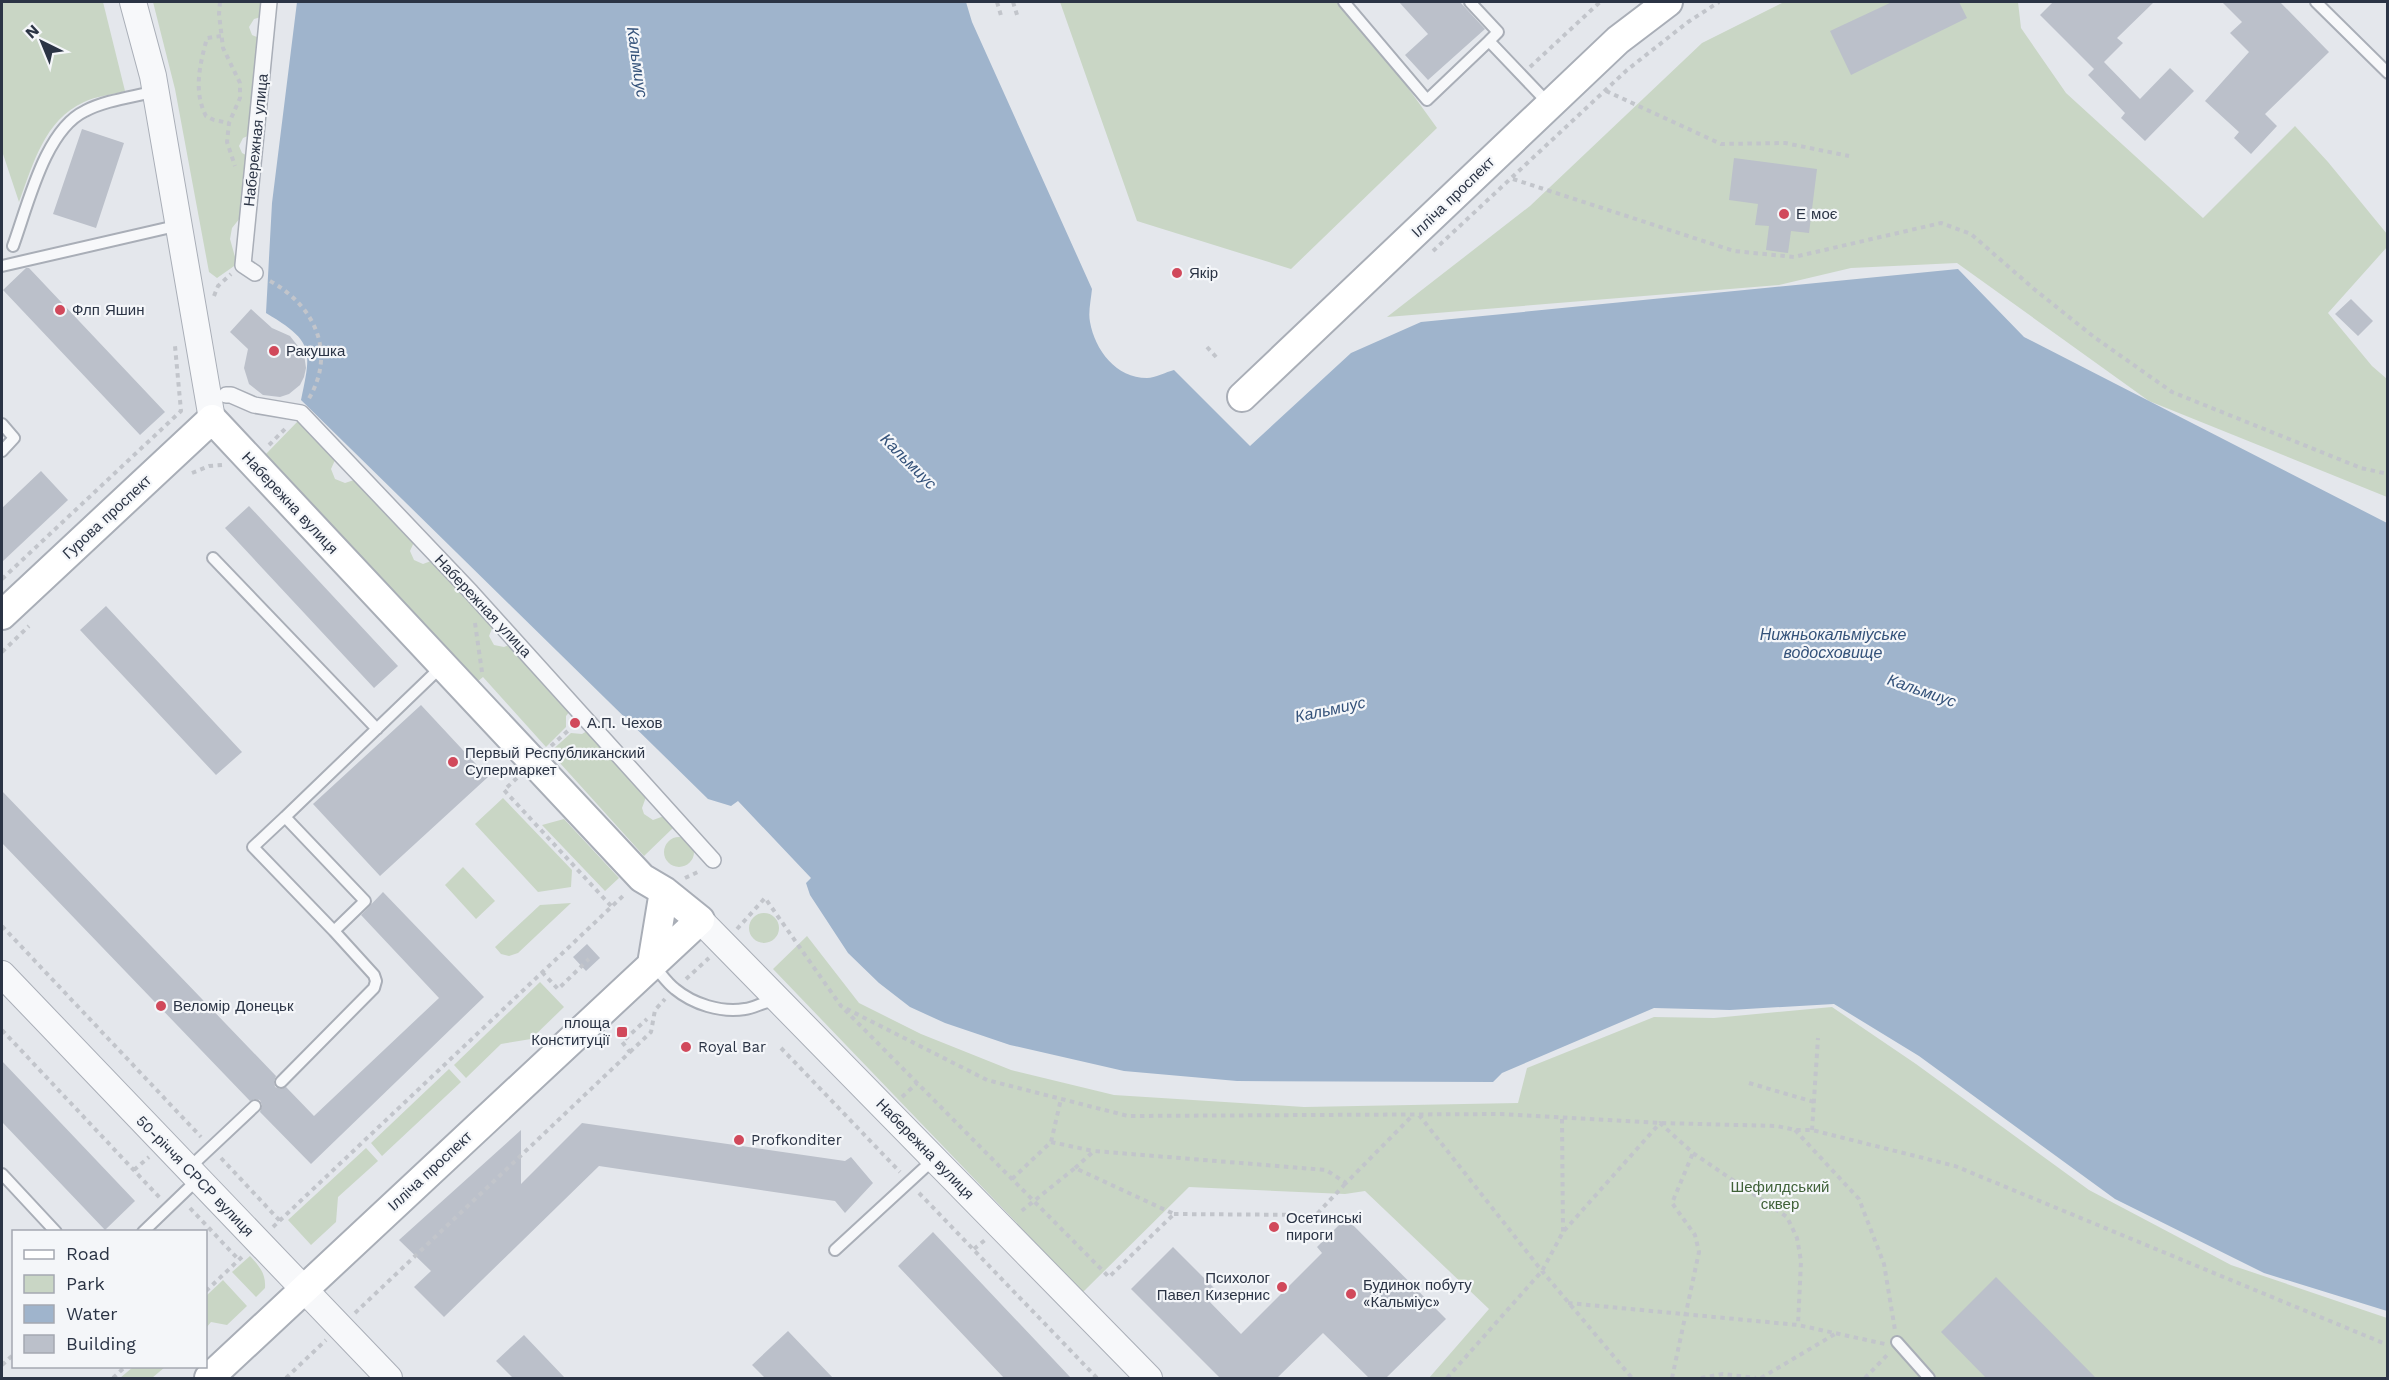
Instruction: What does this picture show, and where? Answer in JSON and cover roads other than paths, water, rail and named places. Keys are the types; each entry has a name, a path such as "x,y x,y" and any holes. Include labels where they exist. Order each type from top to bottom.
{"main road":[{"name":"Ілліча проспект","path":"1242,397 1618,40 1668,2"},
{"name":"Набережна вулиця","path":"212,419 653,884"},
{"name":"Гурова проспект","path":"2,615 212,419"},
{"path":"653,884 700,920"},
{"path":"652,964 653,884"},
{"name":"Ілліча проспект","path":"209,1378 700,920"}],"street":[{"path":"133,2 156,91 212,419"},
{"name":"Набережная улица","path":"249,269 251,188 269,2"},
{"name":"Набережная улица","path":"226,395 254,405 302,410 471,592 713,860"},
{"name":"Набережна вулиця","path":"700,920 1149,1378"},
{"name":"50-річчя СРСР вулиця","path":"2,974 389,1378"}],"lane":[{"path":"1344,2 1427,100 1498,32 1470,2"},
{"path":"2316,2 2388,74"},
{"path":"1489,41 1550,105"},
{"path":"13,246 50,145 62,127 86,110 156,91"},
{"path":"2,266 180,225"},
{"path":"2,424 14,438 2,450"},
{"path":"213,558 377,729"},
{"path":"281,1082 374,988 376,981 374,975 334,931 254,847 443,665"},
{"path":"285,817 365,901 334,931"},
{"path":"652,964 675,989 717,1009 740,1010 755,1008 771,1001 781,1002"},
{"path":"145,1230 179,1197 211,1147 255,1106"},
{"path":"835,1250 934,1159"},
{"path":"2,1173 54,1230"},
{"path":"1897,1342 1929,1378"}],"water":[{"name":"Нижньокальміуське водосховище","path":"297,2 966,2 972,22 1092,289 1090,322 1102,352 1117,368 1136,377 1150,378 1174,370 1250,446 1351,353 1421,322 1958,269 2024,337 2387,523 2387,1311 2264,1273 2115,1199 1919,1056 1834,1004 1730,1010 1654,1008 1502,1073 1493,1082 1237,1081 1124,1071 1010,1045 945,1023 910,1007 879,983 848,953 810,895 806,883 811,878 738,801 731,806 708,799 301,400 307,369 305,348 301,339 293,331 266,313 272,203"}],"place":[{"name":"Е моє","path":"1784,214"},
{"name":"Якір","path":"1177,273"},
{"name":"Флп Яшин","path":"60,310"},
{"name":"Ракушка","path":"274,351"},
{"name":"А.П. Чехов","path":"575,723"},
{"name":"Первый Республиканский Супермаркет","path":"453,762"},
{"name":"Веломір Донецьк","path":"161,1006"},
{"name":"площа Конституції","path":"622,1032"},
{"name":"Royal Bar","path":"686,1047"},
{"name":"Profkonditer","path":"739,1140"},
{"name":"Осетинські пироги","path":"1274,1227"},
{"name":"Психолог Павел Кизернис","path":"1282,1287"},
{"name":"Будинок побуту «Кальміус»","path":"1351,1294"}],"water label":[{"name":"Кальмиус","path":"638,62"},
{"name":"Кальмиус","path":"909,461"},
{"name":"Кальмиус","path":"1922,690"},
{"name":"Кальмиус","path":"1330,709"}],"park label":[{"name":"Шефилдський сквер","path":"1780,1196"}]}
